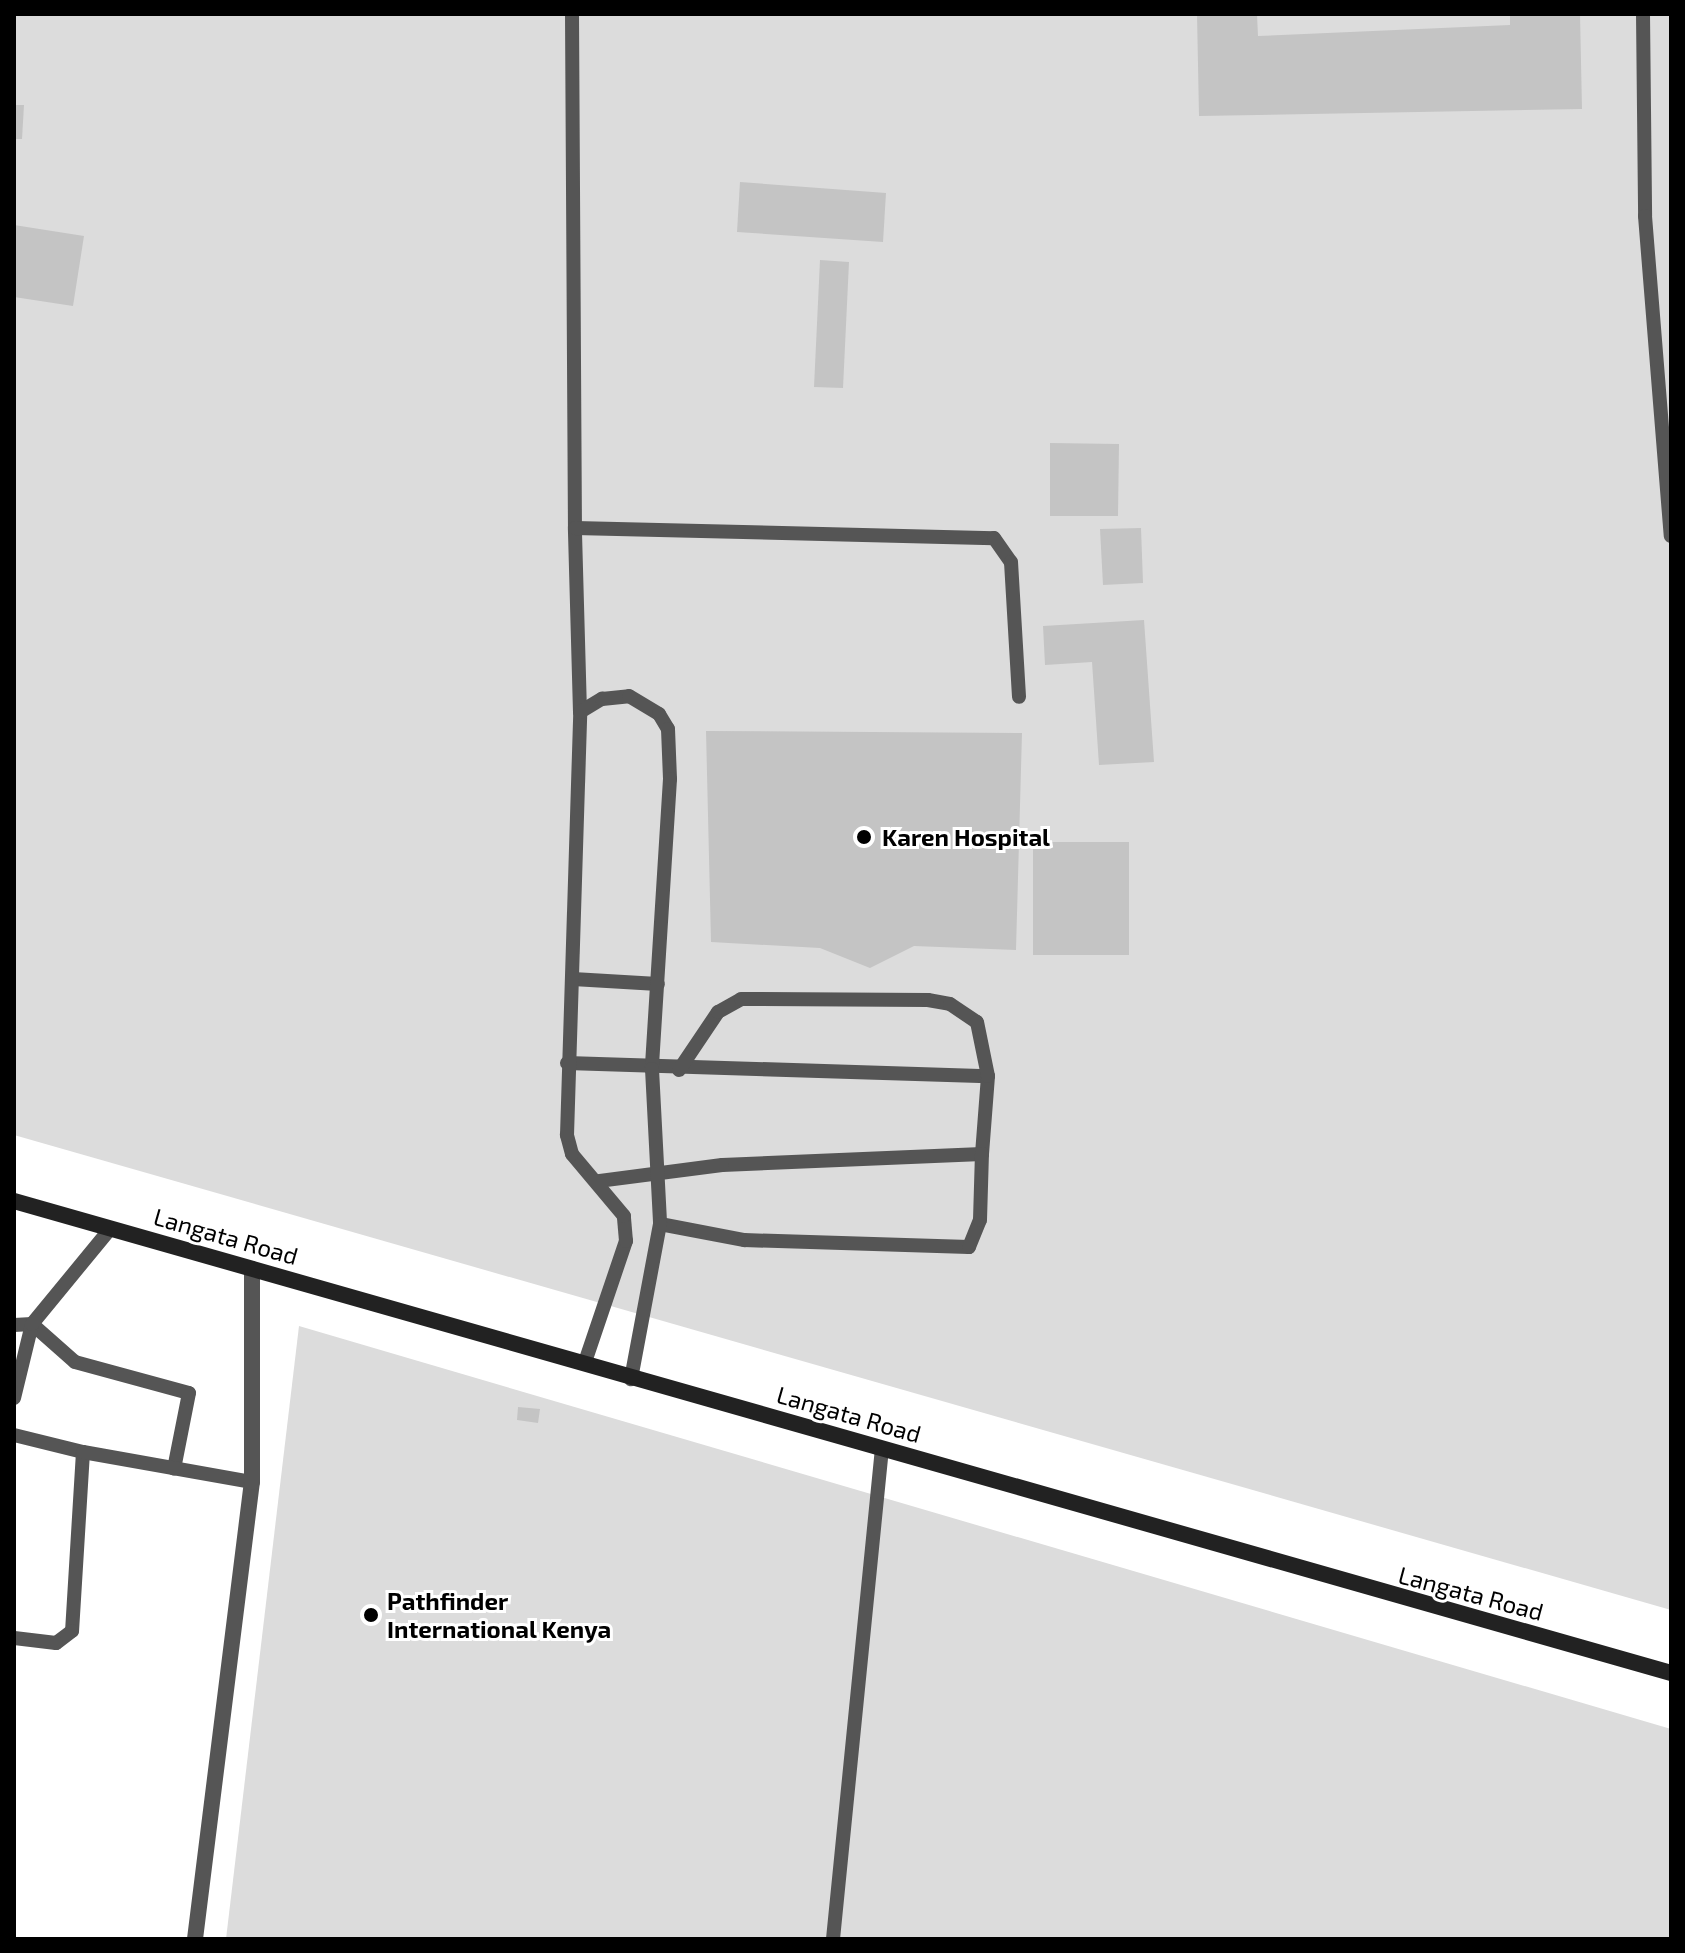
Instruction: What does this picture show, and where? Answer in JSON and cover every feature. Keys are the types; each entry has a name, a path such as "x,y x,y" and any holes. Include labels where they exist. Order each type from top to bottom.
{"main road":[{"name":"Langata Road","path":"14,1201 1671,1673"}],"street":[{"path":"195,1939 252,1482 252,1269"}],"lane":[{"path":"572,14 575,528 580,712 573,979 567,1063 572,1154 598,1181 624,1216 626,1241 585,1362"},
{"path":"1643,14 1645,216 1664,409 1671,536"},
{"path":"575,528 994,538 1011,562 1019,697"},
{"path":"580,712 602,699 629,696 659,714 668,729 652,1069 660,1175 660,1224 631,1379"},
{"path":"573,979 658,984"},
{"path":"660,1224 744,1240 969,1247 980,1220 988,1076 977,1022 950,1004 928,1000 741,999 718,1012 679,1070"},
{"path":"567,1063 679,1070 988,1076"},
{"path":"598,1181 722,1165 982,1154"},
{"path":"14,1398 32,1324 110,1229"},
{"path":"14,1325 32,1324 75,1362 189,1393 174,1469"},
{"path":"14,1435 83,1452 252,1482"},
{"path":"833,1939 882,1448"},
{"path":"14,1638 56,1643 72,1631 83,1452"}],"shaded area":[{"path":"14,14 1671,14 1671,1610 14,1135"},
{"path":"299,1326 1671,1729 1671,1939 226,1939"}],"building":[{"path":"1197,14 1257,14 1258,36 1510,25 1510,14 1580,14 1582,109 1199,116"},
{"path":"14,105 24,105 22,139 14,139"},
{"path":"740,182 886,193 883,242 737,232"},
{"path":"14,225 84,236 73,306 14,297"},
{"path":"820,260 849,262 843,388 814,387"},
{"path":"1050,443 1119,444 1118,516 1050,516"},
{"path":"1141,528 1143,583 1103,585 1100,529"},
{"path":"1144,620 1154,762 1099,765 1092,662 1045,665 1043,626"},
{"name":"Karen Hospital","path":"706,731 1022,733 1016,950 914,946 870,968 820,948 711,942"},
{"path":"1033,842 1129,842 1129,955 1033,955"},
{"path":"518,1407 540,1409 538,1423 517,1420"}],"place":[{"name":"Karen Hospital","path":"864,837"},
{"name":"Pathfinder International Kenya","path":"371,1615"}]}
